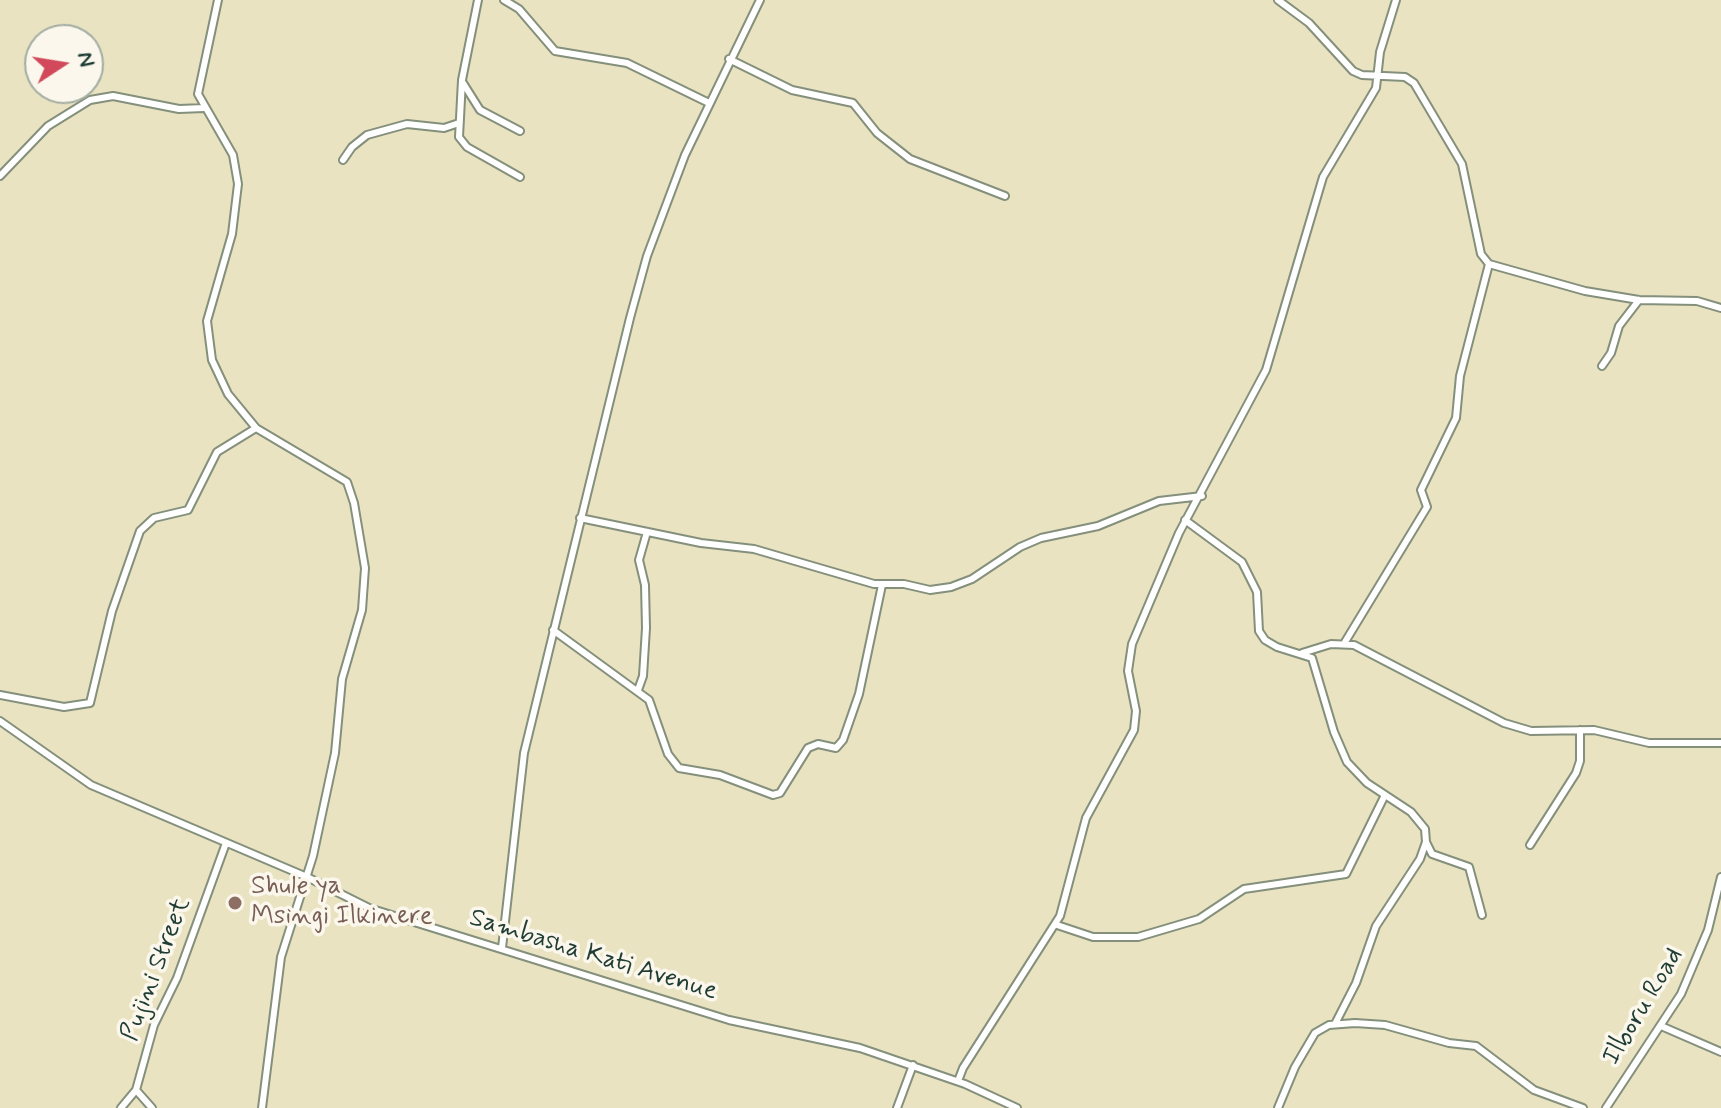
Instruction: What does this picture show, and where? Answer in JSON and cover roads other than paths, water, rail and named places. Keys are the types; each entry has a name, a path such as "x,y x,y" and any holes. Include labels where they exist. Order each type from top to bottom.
{"street":[{"path":"218,0 198,84 204,108 233,155 238,184 229,246 209,309 210,346 221,382 256,428 347,482 354,503 365,568 362,610 342,679 335,753 307,877 281,957 262,1108"},
{"path":"478,0 462,80 459,137 467,147 520,177"},
{"path":"504,0 519,9 555,51 627,63 709,103"},
{"path":"502,948 524,753 647,256 709,103 760,0"},
{"path":"1278,0 1309,23 1353,71 1405,77 1414,83 1452,142 1467,179 1481,254 1489,264 1574,288 1639,300 1697,301 1721,308"},
{"path":"958,1081 963,1068 1057,925 1086,818 1134,730 1136,711 1128,671 1130,652 1185,520 1202,496 1266,370 1323,177 1372,99 1380,76 1380,52 1396,0"},
{"path":"729,59 792,90 853,103 877,133 910,159 1005,196"},
{"path":"462,80 480,110 520,131"},
{"path":"0,176 48,126 90,100 113,96 179,109 204,108"},
{"path":"343,160 352,147 367,135 407,124 444,128 459,123"},
{"path":"1345,642 1427,507 1421,490 1456,418 1460,376 1489,264"},
{"path":"1602,366 1611,353 1619,326 1639,300"},
{"path":"0,695 45,705 90,703 112,611 140,531 150,520 188,510 217,452 256,428"},
{"path":"580,518 754,549 882,585 904,584 930,590 951,587 1041,538 1098,526 1159,501 1202,496"},
{"path":"1185,520 1242,562 1257,592 1259,631 1265,640 1277,647 1302,653 1315,663 1334,732 1347,762 1420,822 1432,854 1469,867 1482,915"},
{"path":"638,690 645,666 646,628 645,585 639,560 647,532"},
{"path":"553,630 638,690 654,709 668,754 679,768 720,775 778,794 808,748 818,744 836,748 843,740 861,686 882,585"},
{"path":"1302,653 1345,642 1518,728 1605,731 1649,743 1721,743"},
{"name":"Sambasha Kati Avenue","path":"0,721 91,785 307,877 386,915 502,948 569,972 729,1020 840,1042 958,1081 1017,1108"},
{"path":"1530,845 1576,773 1580,730"},
{"path":"1057,925 1093,937 1138,937 1199,919 1244,889 1346,874 1385,795"},
{"path":"1335,1024 1356,983 1376,926 1420,859 1426,842"},
{"name":"Pujini Street","path":"121,1108 136,1090 154,1025 177,978 226,843"},
{"name":"Ilboru Road","path":"1606,1108 1661,1026 1695,965 1708,930 1721,877"},
{"path":"1278,1108 1310,1038 1320,1029 1335,1024 1385,1025 1449,1043 1476,1046 1534,1090 1583,1108"},
{"path":"1661,1026 1721,1052"},
{"path":"897,1108 913,1065"},
{"path":"136,1090 152,1108"}],"place":[{"name":"Shule ya Msingi Ilkinere","path":"235,903"}]}
